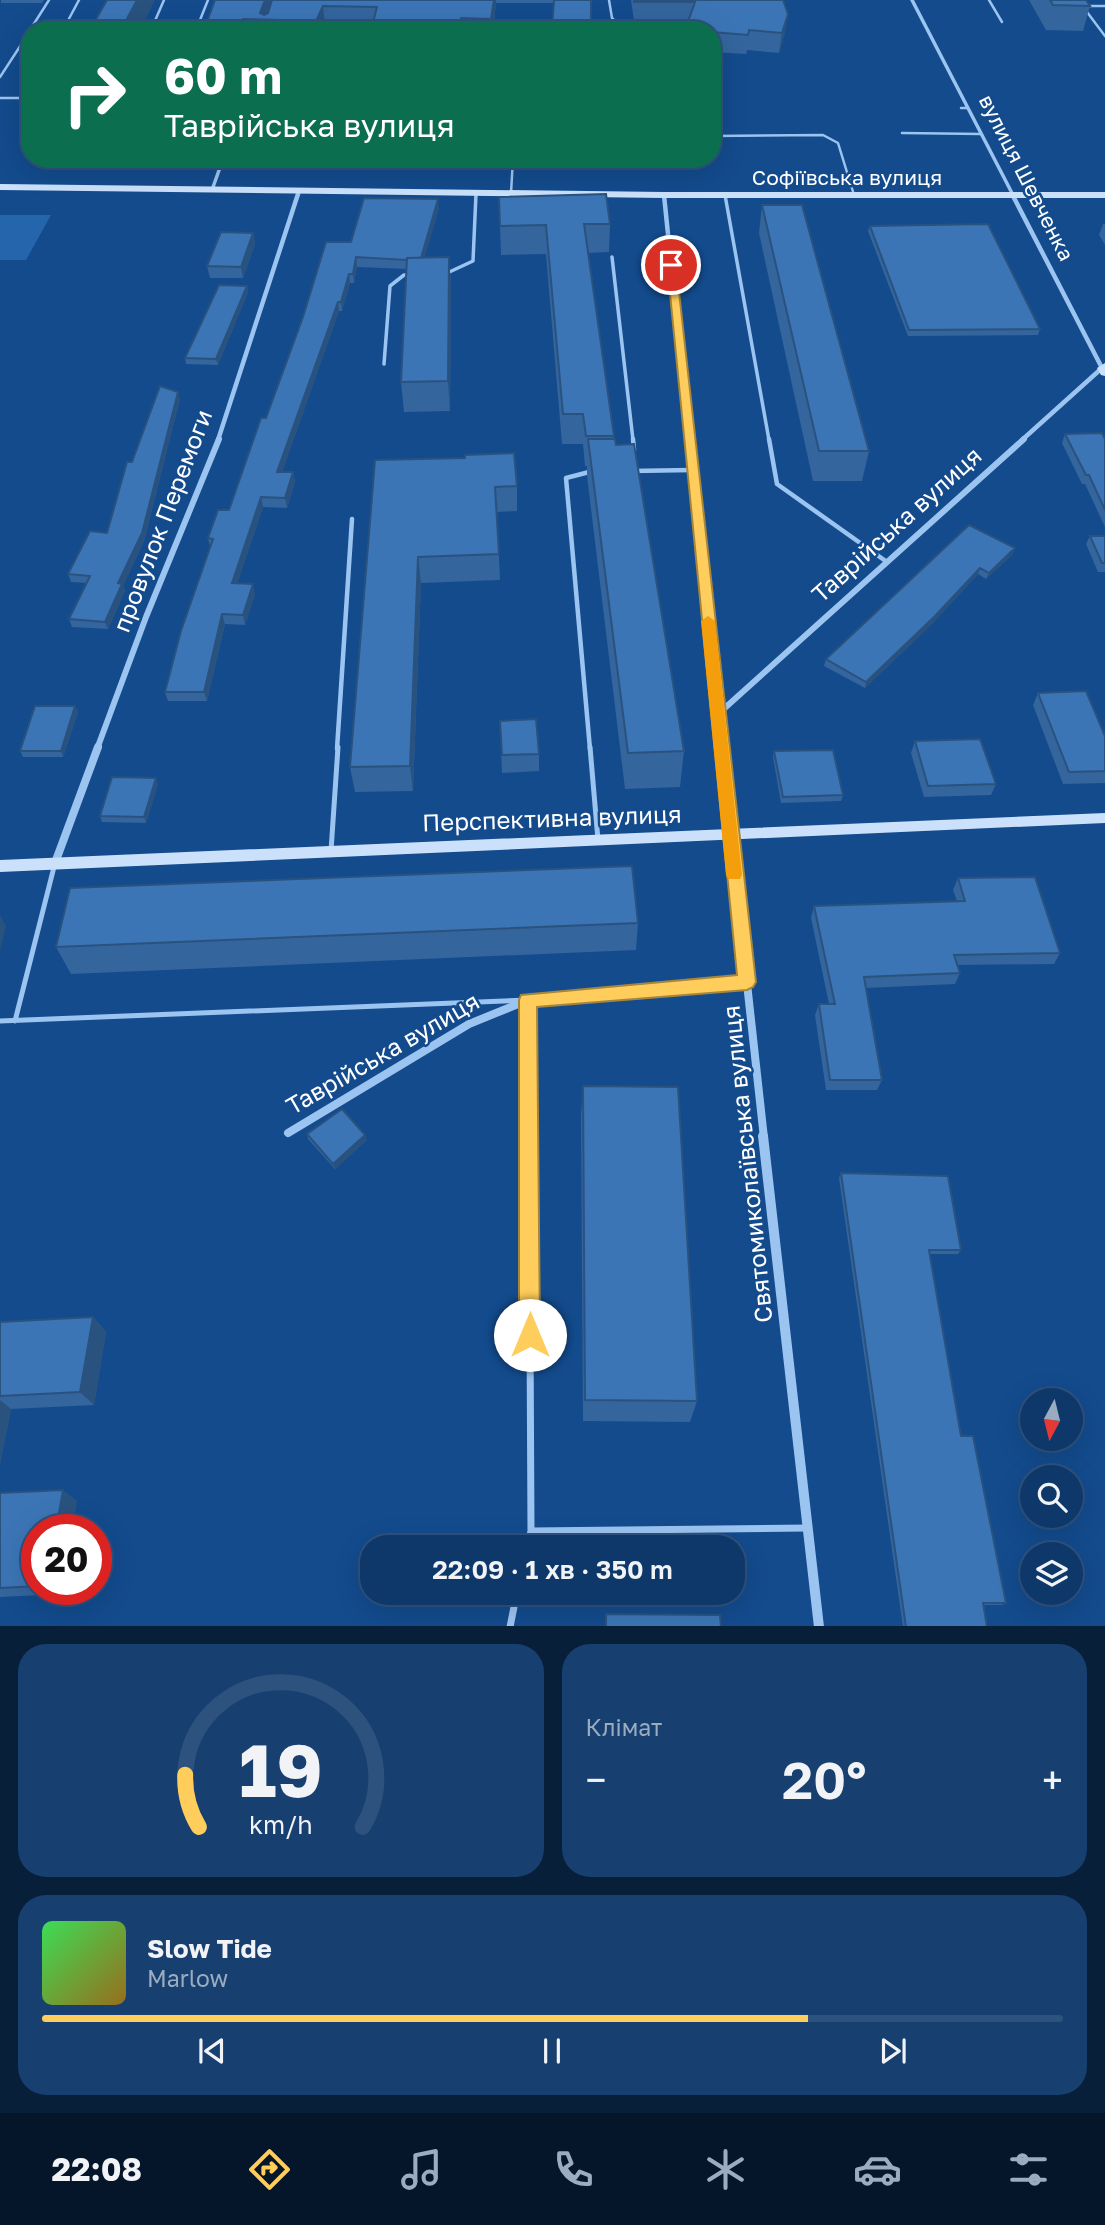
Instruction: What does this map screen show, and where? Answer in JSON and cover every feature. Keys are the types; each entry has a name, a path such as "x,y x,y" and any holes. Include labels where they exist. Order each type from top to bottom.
{"street":[{"name":"вулиця Шевченка","path":"912,0 1104,369"},
{"path":"212,190 220,168"},
{"name":"Софіївська вулиця","path":"0,187 664,195 1105,195"},
{"name":"провулок Перемоги","path":"55,863 146,617 220,436 299,191"},
{"name":"Святомиколаївська вулиця","path":"664,195 717,715 819,1626"},
{"name":"Таврійська вулиця","path":"717,715 1104,369"},
{"name":"Перспективна вулиця","path":"0,866 1105,818"},
{"name":"Таврійська вулиця","path":"288,1133 469,1024 528,1000 747,982"}],"lane":[{"path":"36,21 49,0"},
{"path":"68,21 79,0"},
{"path":"155,21 164,0"},
{"path":"200,21 208,0"},
{"path":"609,0 613,21"},
{"path":"989,0 1002,22"},
{"path":"1079,0 1105,36"},
{"path":"1083,6 1105,6"},
{"path":"0,77 21,44"},
{"path":"0,98 21,98"},
{"path":"961,108 968,108"},
{"path":"902,133 981,134"},
{"path":"721,136 823,135 838,143 854,195"},
{"path":"511,193 512,168"},
{"path":"439,274 450,274 473,261 476,193"},
{"path":"725,195 776,484 887,562"},
{"path":"612,257 635,457"},
{"path":"384,363 390,286 404,275 416,275"},
{"path":"624,471 692,470"},
{"path":"598,471 585,471 566,478 598,840"},
{"path":"331,851 352,519"},
{"path":"15,1021 55,863"},
{"path":"0,1021 528,1000 530,1535"},
{"path":"531,1531 808,1528"},
{"path":"510,1626 514,1605"}],"shaded area":[{"path":"0,215 51,215 26,260 0,260"}],"building":[{"path":"107,0 137,0 126,21 95,21"},
{"path":"215,0 265,0 260,13 264,15 268,13 272,0 494,0 491,19 373,21 377,7 323,6 316,21 207,21"},
{"path":"554,0 591,0 591,21 553,21"},
{"path":"783,0 788,14 782,33 749,30 748,35 721,33 721,21 688,21 695,2 634,2"},
{"path":"1050,0 1086,0 1090,6 1053,5"},
{"path":"606,194 610,224 584,224 614,436 586,436 583,414 563,414 546,225 500,226 499,197"},
{"path":"364,198 438,199 421,258 407,260 356,257 353,274 349,274 341,302 338,302 277,472 293,472 285,498 261,497 232,583 253,584 243,615 222,614 204,692 165,692 181,631 213,539 208,538 218,510 229,510 261,418 266,418 303,317 326,242 351,242"},
{"path":"762,205 802,205 869,451 819,451"},
{"path":"988,224 1040,329 909,330 870,226"},
{"path":"221,232 253,233 241,267 207,266"},
{"path":"449,257 448,381 401,382 407,258"},
{"path":"219,285 247,286 216,359 185,358"},
{"path":"160,386 178,392 142,533 118,583 122,584 105,622 69,619 90,576 68,574 90,531 107,533 127,462 132,462"},
{"path":"1102,433 1105,439 1105,510 1089,475 1086,475 1065,434"},
{"path":"588,439 615,439 616,445 634,444 684,751 628,753"},
{"path":"514,453 517,486 495,487 499,554 418,557 410,766 350,767 375,460 465,458 465,455"},
{"path":"969,525 1015,548 989,573 980,568 934,617 866,682 826,659"},
{"path":"1090,536 1105,536 1105,563 1102,563"},
{"path":"1086,691 1105,736 1105,771 1069,772 1038,693"},
{"path":"35,706 75,706 61,751 20,751"},
{"path":"536,719 539,754 502,755 500,721"},
{"path":"980,739 996,784 928,786 915,741"},
{"path":"833,750 843,795 783,797 774,751"},
{"path":"112,777 156,778 144,817 100,816"},
{"path":"632,866 638,923 56,947 70,888"},
{"path":"1035,877 1060,953 954,955 960,973 864,977 882,1080 830,1080 819,1004 835,1004 814,906 965,901 958,878"},
{"path":"583,1086 678,1087 697,1401 585,1400"},
{"path":"342,1109 365,1135 333,1164 307,1134"},
{"path":"841,1173 948,1176 961,1250 929,1250 961,1436 973,1436 1006,1603 983,1603 987,1626 906,1626"},
{"path":"93,1317 80,1392 0,1396 0,1322"},
{"path":"63,1490 59,1514 21,1514 21,1587 0,1588 0,1493"},
{"path":"606,1614 720,1615 721,1626 606,1626"}],"slow traffic":[{"path":"708,621 734,875"}],"route":[{"path":"530,1335 528,1000 747,982 724,785 671,265"}]}
